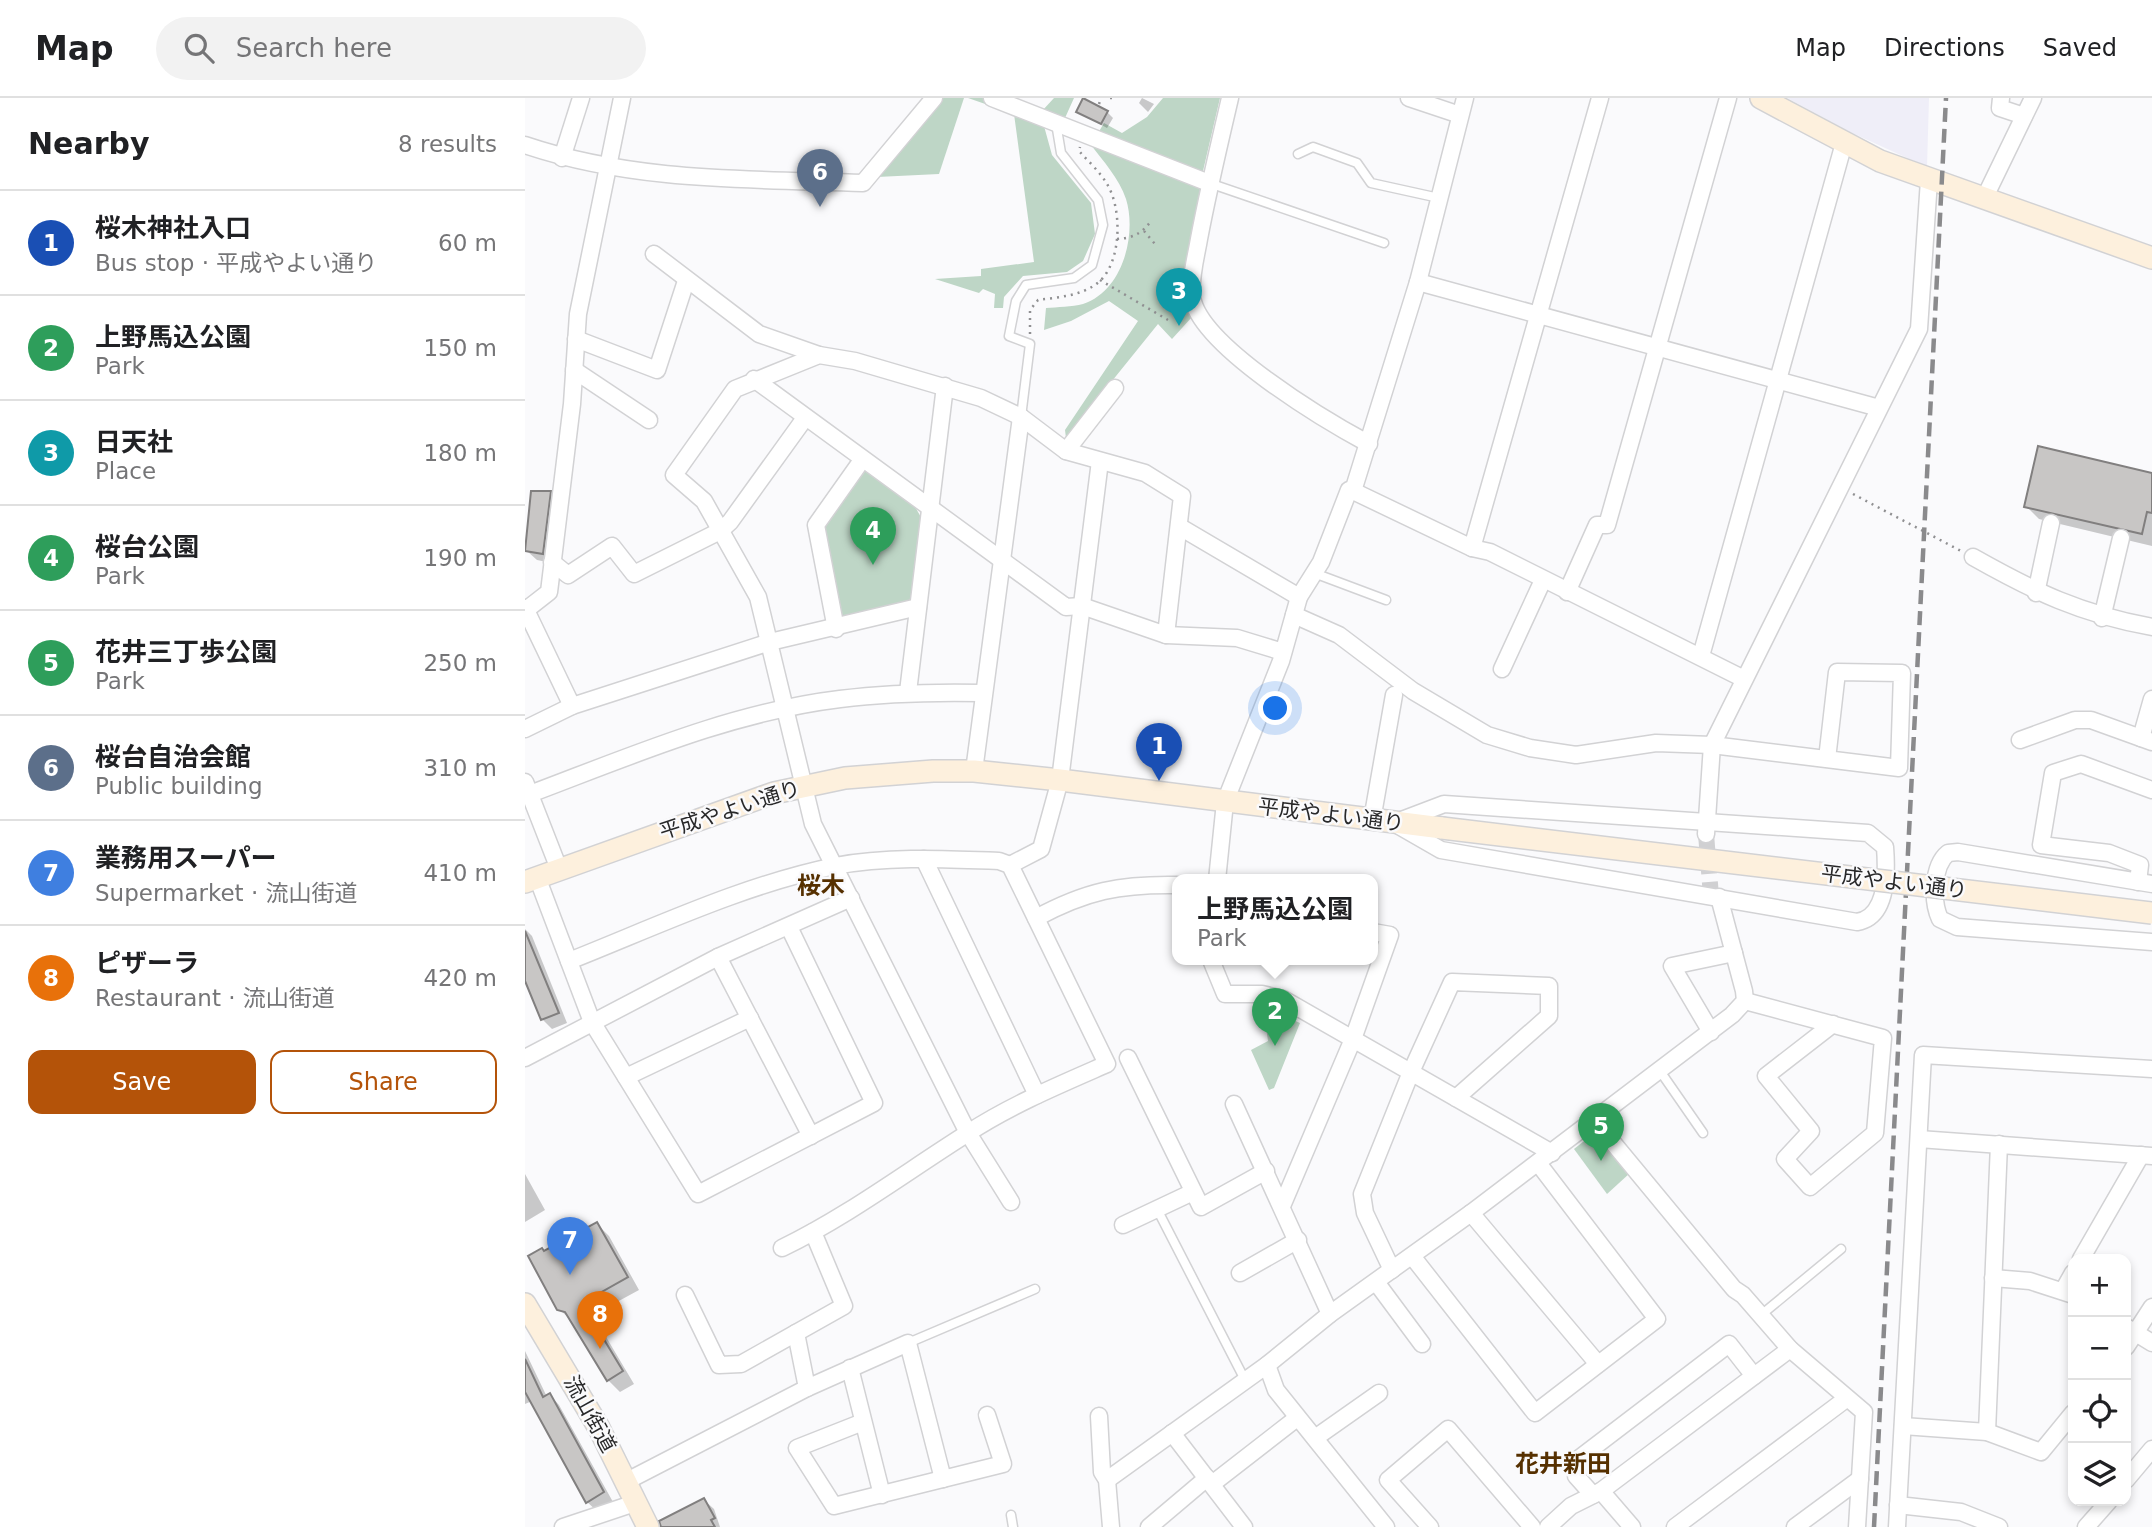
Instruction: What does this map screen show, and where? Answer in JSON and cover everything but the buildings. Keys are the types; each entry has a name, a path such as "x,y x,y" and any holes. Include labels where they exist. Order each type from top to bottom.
{"street":[{"path":"562,158 581,98"},
{"path":"572,706 525,609 549,592 578,314 622,98"},
{"path":"525,145 562,158 607,168 695,177 863,183 935,98"},
{"path":"992,98 1209,183"},
{"path":"1230,98 1209,183 1192,280 1196,310 1234,355 1336,426 1369,444"},
{"path":"1409,98 1460,115"},
{"path":"1353,491 1418,282 1465,98"},
{"path":"1472,548 1600,98"},
{"path":"1567,592 1597,525 1607,525 1728,98"},
{"path":"1761,98 1844,143 1929,180 2152,258"},
{"path":"2001,98 2000,108 2024,116"},
{"path":"1984,200 2033,98"},
{"path":"1701,656 1844,143"},
{"path":"1707,829 1712,745 1919,329 1929,180"},
{"path":"654,254 759,334 819,355 855,360 981,398 1021,417 1066,451 1145,474 1182,496 1166,635"},
{"path":"576,339 657,370 686,281"},
{"path":"1418,282 1879,408"},
{"path":"819,355 734,389 674,475 704,501 758,597 813,824 968,1133 1011,1202"},
{"path":"574,370 649,420"},
{"path":"754,380 1001,563 1066,607 1082,606 1166,635 1237,638 1283,652"},
{"path":"908,692 945,386"},
{"path":"1066,451 1115,388"},
{"path":"974,771 1021,417"},
{"path":"552,562 568,575 612,546 634,574 720,531 730,522 805,418"},
{"path":"836,629 816,525 862,460"},
{"path":"1010,865 1041,849 1060,780 1100,461"},
{"path":"1218,874 1225,802 1283,652 1299,597 1314,573 1349,490 1472,548 1490,552 1744,679"},
{"path":"2036,593 2051,523"},
{"path":"1180,527 1299,597"},
{"path":"2102,618 2121,538"},
{"path":"1973,557 2036,593 2102,618 2152,627"},
{"path":"1502,669 1543,580"},
{"path":"525,729 572,706 770,642 836,629 918,607"},
{"path":"1294,615 1339,635 1413,691 1487,735 1531,748 1576,755 1656,743 1712,745 1899,768 1902,673 1837,672 1827,759"},
{"path":"559,869 527,788 702,730 785,708 908,692 983,693"},
{"path":"1372,820 1394,695"},
{"path":"2020,740 2075,720 2091,720 2147,740 2152,699"},
{"path":"2152,790 2081,764 2053,773 2041,845 2109,853 2140,865 2145,883 1958,852 1948,853 1938,866 1936,910 1940,919 1957,927 2152,942"},
{"name":"平成やよい通り","path":"531,880 740,803 804,785 883,774 974,771 2152,913"},
{"path":"1444,804 1707,829 1868,833 1885,847 1881,905 1867,920 1857,922 1441,850 1394,823 1444,804"},
{"path":"924,859 1037,1095"},
{"path":"569,961 760,887 836,866 924,859 999,861 1010,865 1107,1065 1037,1095 968,1133 813,1232 782,1248"},
{"path":"531,880 569,961 592,1022 698,1194 874,1103 789,927"},
{"path":"1036,918 1072,899 1097,890 1138,884 1172,885"},
{"path":"1719,897 1745,1000"},
{"path":"525,1058 718,957 851,898"},
{"path":"1282,1206 1353,1040 1390,935 1378,933"},
{"path":"1711,1032 1672,966 1734,953"},
{"path":"718,957 811,1136"},
{"path":"1213,965 1225,994 1262,994 1283,999 1552,1153"},
{"path":"1392,1270 1365,1213 1362,1194 1411,1072 1452,982 1549,986 1549,1016 1456,1098"},
{"path":"1745,1000 1833,1024 1883,1038 1875,1133 1810,1187 1785,1159 1811,1131 1766,1076 1833,1024"},
{"path":"1107,1480 1267,1365 1330,1314 1595,1121 1711,1032 1745,1000"},
{"path":"626,1077 750,1018"},
{"path":"1897,1527 1923,1055 2152,1069"},
{"path":"1128,1058 1201,1207 1266,1171"},
{"path":"1234,1104 1330,1314"},
{"path":"1595,1121 1718,1271 1790,1349 1864,1412 1857,1527"},
{"path":"1919,1139 2147,1155 2084,1254"},
{"path":"1987,1432 1999,1144"},
{"path":"1412,1256 1535,1413 1657,1319 1538,1163"},
{"path":"1123,1225 1193,1192"},
{"path":"1471,1213 1598,1364"},
{"path":"685,1295 719,1365 741,1364 844,1306 813,1232"},
{"path":"1240,1273 1298,1240"},
{"path":"1993,1278 2030,1281 2068,1292"},
{"path":"1376,1282 1422,1344"},
{"name":"流山街道","path":"525,1304 599,1428 647,1527"},
{"path":"2152,1307 2131,1330 2152,1343"},
{"path":"796,1333 807,1388"},
{"path":"625,1482 807,1388 908,1343 943,1479"},
{"path":"1632,1527 1576,1476 1577,1460 1729,1344 1754,1376"},
{"path":"1548,1527 1571,1506 1597,1493 1790,1349"},
{"path":"1267,1365 1276,1390 1385,1527"},
{"path":"850,1368 881,1495"},
{"path":"1315,1438 1379,1393"},
{"path":"1675,1527 1846,1399"},
{"path":"863,1422 797,1448 834,1506 1003,1464 987,1415"},
{"path":"1099,1416 1101,1472 1107,1480 1111,1527"},
{"path":"1149,1527 1297,1418"},
{"path":"1903,1426 1987,1432 2042,1452 2068,1419"},
{"path":"1430,1527 1388,1480 1448,1429 1532,1527"},
{"path":"1172,1433 1244,1527"},
{"path":"2131,1474 2152,1449"},
{"path":"1795,1527 1860,1479"},
{"path":"563,1527 635,1503"},
{"path":"1898,1505 1961,1512 1999,1527"},
{"path":"2086,1527 2105,1506"}],"lane":[{"path":"1021,417 1030,344 1009,336 1016,301 1026,285 1074,278 1092,265 1103,225 1098,200 1061,153 1056,123"},
{"path":"1298,154 1313,147 1357,163 1371,183 1439,198"},
{"path":"1209,183 1384,243"},
{"path":"1314,573 1386,600"},
{"path":"1660,1071 1703,1133"},
{"path":"1157,1209 1245,1381"},
{"path":"1761,1315 1841,1249"},
{"path":"908,1343 1035,1289"},
{"path":"1011,1515 1013,1527"}],"path":[{"path":"1099,104 1101,98"},
{"path":"1110,98 1116,98"},
{"path":"1030,344 1030,310 1038,300 1075,294 1100,280 1113,258 1117,239 1115,206 1107,184 1079,151 1085,135"},
{"path":"1117,239 1130,238 1144,232 1152,220"},
{"path":"1144,232 1155,244"},
{"path":"1100,280 1168,320"},
{"path":"1840,487 1973,557"}],"shaded area":[{"path":"1787,98 1929,98 1927,167 1850,132"}],"green space":[{"path":"943,98 964,98 939,174 877,177"},
{"path":"968,98 1013,98 1042,111 1054,98 1074,98 1065,118 1044,126 1052,155 1091,203 1095,234 1083,261 1067,272 1023,276 1004,297 1003,308 994,308 995,294 983,289 979,293 935,279 981,276 981,269 1034,262 1014,114"},
{"path":"1163,98 1220,98 1203,171 1202,193 1183,297 1192,317 1172,339 1158,324 1066,438 1065,430 1138,321 1109,301 1071,321 1044,330 1046,308 1083,304 1097,297 1108,287 1124,260 1130,228 1126,199 1115,177 1091,145 1104,123 1122,133 1147,117"},
{"path":"863,466 914,505 922,519 913,602 845,620 839,616 819,527"},
{"path":"1263,1007 1300,1023 1274,1088 1269,1090 1251,1050 1268,1041"},
{"path":"1593,1134 1630,1173 1607,1194 1574,1149"}],"tunnel":[{"path":"1706,834 1711,896"}],"railway":[{"path":"1874,1527 1946,98"}],"place":[{"name":"桜台自治会館","path":"820,207"},
{"name":"日天社","path":"1179,326"},
{"name":"桜台公園","path":"873,565"},
{"name":"桜木神社入口","path":"1159,781"},
{"name":"上野馬込公園","path":"1275,1046"},
{"name":"花井三丁歩公園","path":"1601,1161"},
{"name":"業務用スーパー","path":"570,1275"},
{"name":"ピザーラ","path":"600,1349"}],"district":[{"name":"桜木","path":"821,886"},
{"name":"花井新田","path":"1563,1464"}]}
